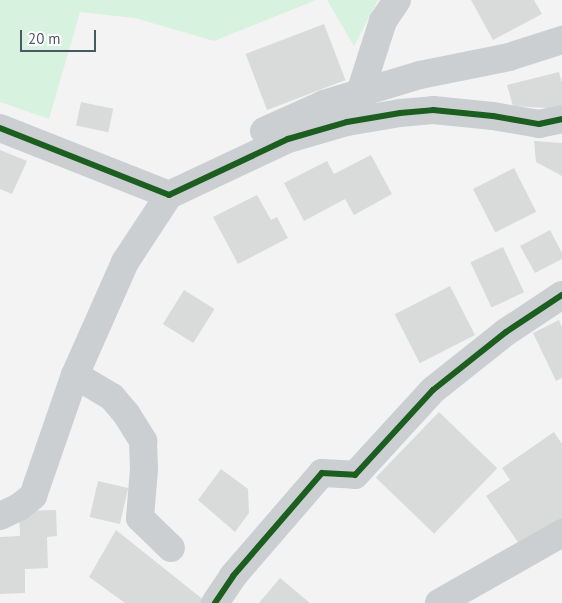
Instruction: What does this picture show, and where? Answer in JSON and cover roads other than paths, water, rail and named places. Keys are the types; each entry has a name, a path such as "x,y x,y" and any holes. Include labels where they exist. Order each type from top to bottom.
{"street":[{"path":"360,93 383,21 397,0"},
{"path":"0,516 20,507 33,496 75,375 125,262 181,189 248,139 324,104 420,75 509,57 562,40"},
{"path":"0,128 181,189 288,139 348,122 391,114 433,110 493,116 539,124 562,119"},
{"path":"215,603 233,576 322,473 355,474 433,390 506,332 562,295"},
{"path":"75,375 112,397 127,415 143,441 144,469 140,518 171,548"},
{"path":"440,603 562,534"}]}
